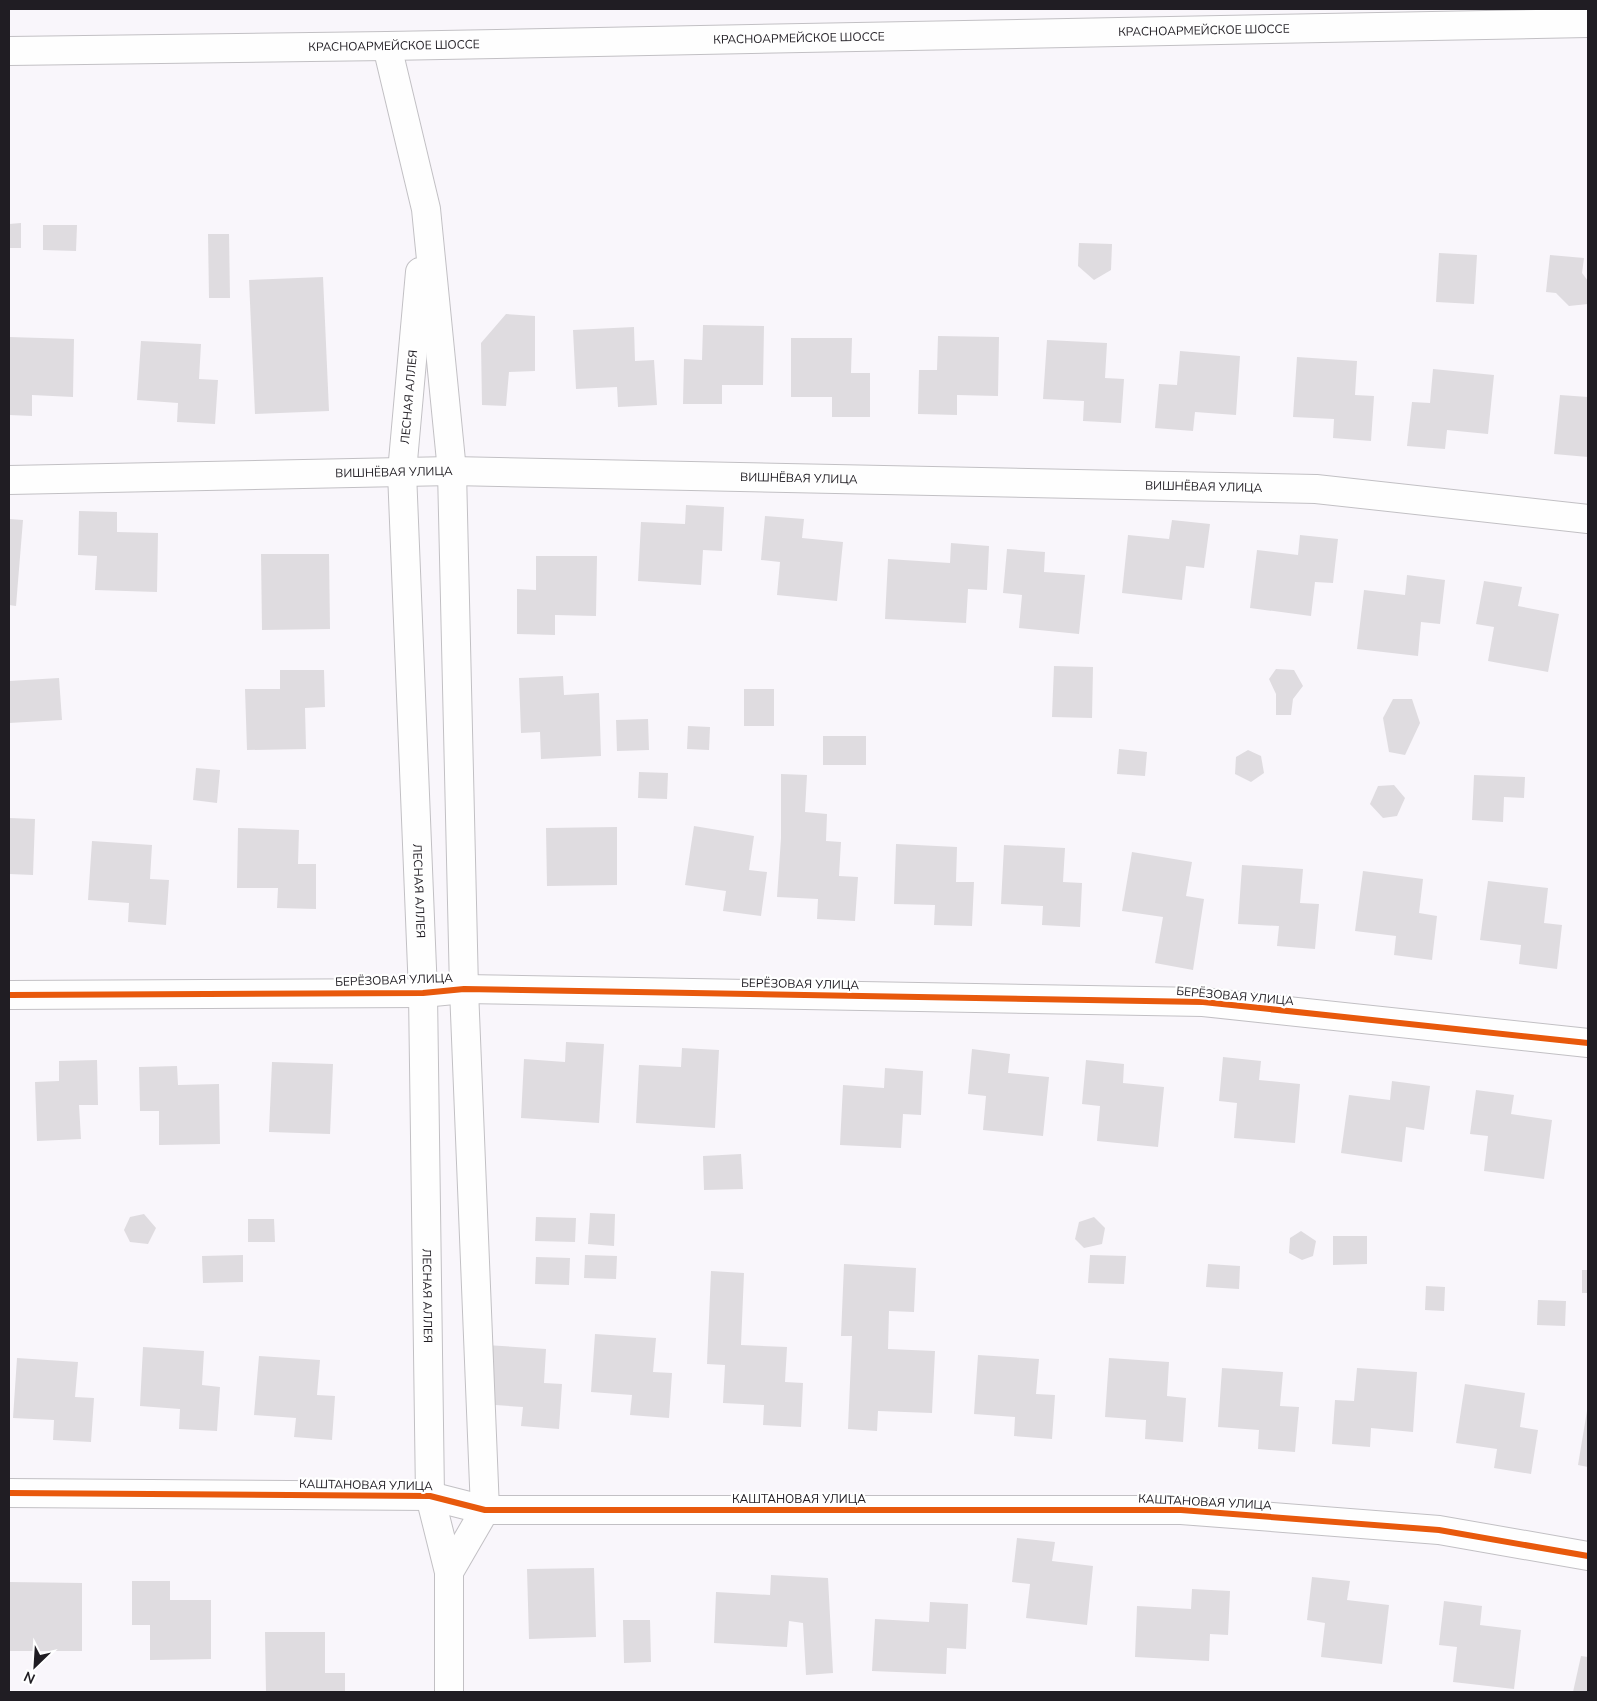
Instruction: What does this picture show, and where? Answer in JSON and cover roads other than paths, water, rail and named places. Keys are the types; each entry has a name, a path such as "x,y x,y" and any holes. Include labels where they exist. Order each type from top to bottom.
{"street":[{"name":"КРАСНОАРМЕЙСКОЕ ШОССЕ","path":"9,51 387,46 1588,23"},
{"path":"387,46 426,209 452,471 464,989 485,1510 449,1572"},
{"name":"ЛЕСНАЯ АЛЛЕЯ","path":"426,209 402,472 423,993 430,1496 449,1572 449,1692"},
{"name":"ВИШНЁВАЯ УЛИЦА","path":"9,480 452,471 1316,489 1588,519"},
{"name":"БЕРЁЗОВАЯ УЛИЦА","path":"9,995 423,993 464,989 1203,1002 1588,1043"},
{"name":"КАШТАНОВАЯ УЛИЦА","path":"9,1493 430,1496 485,1510 1181,1510 1439,1530 1588,1556"}]}
